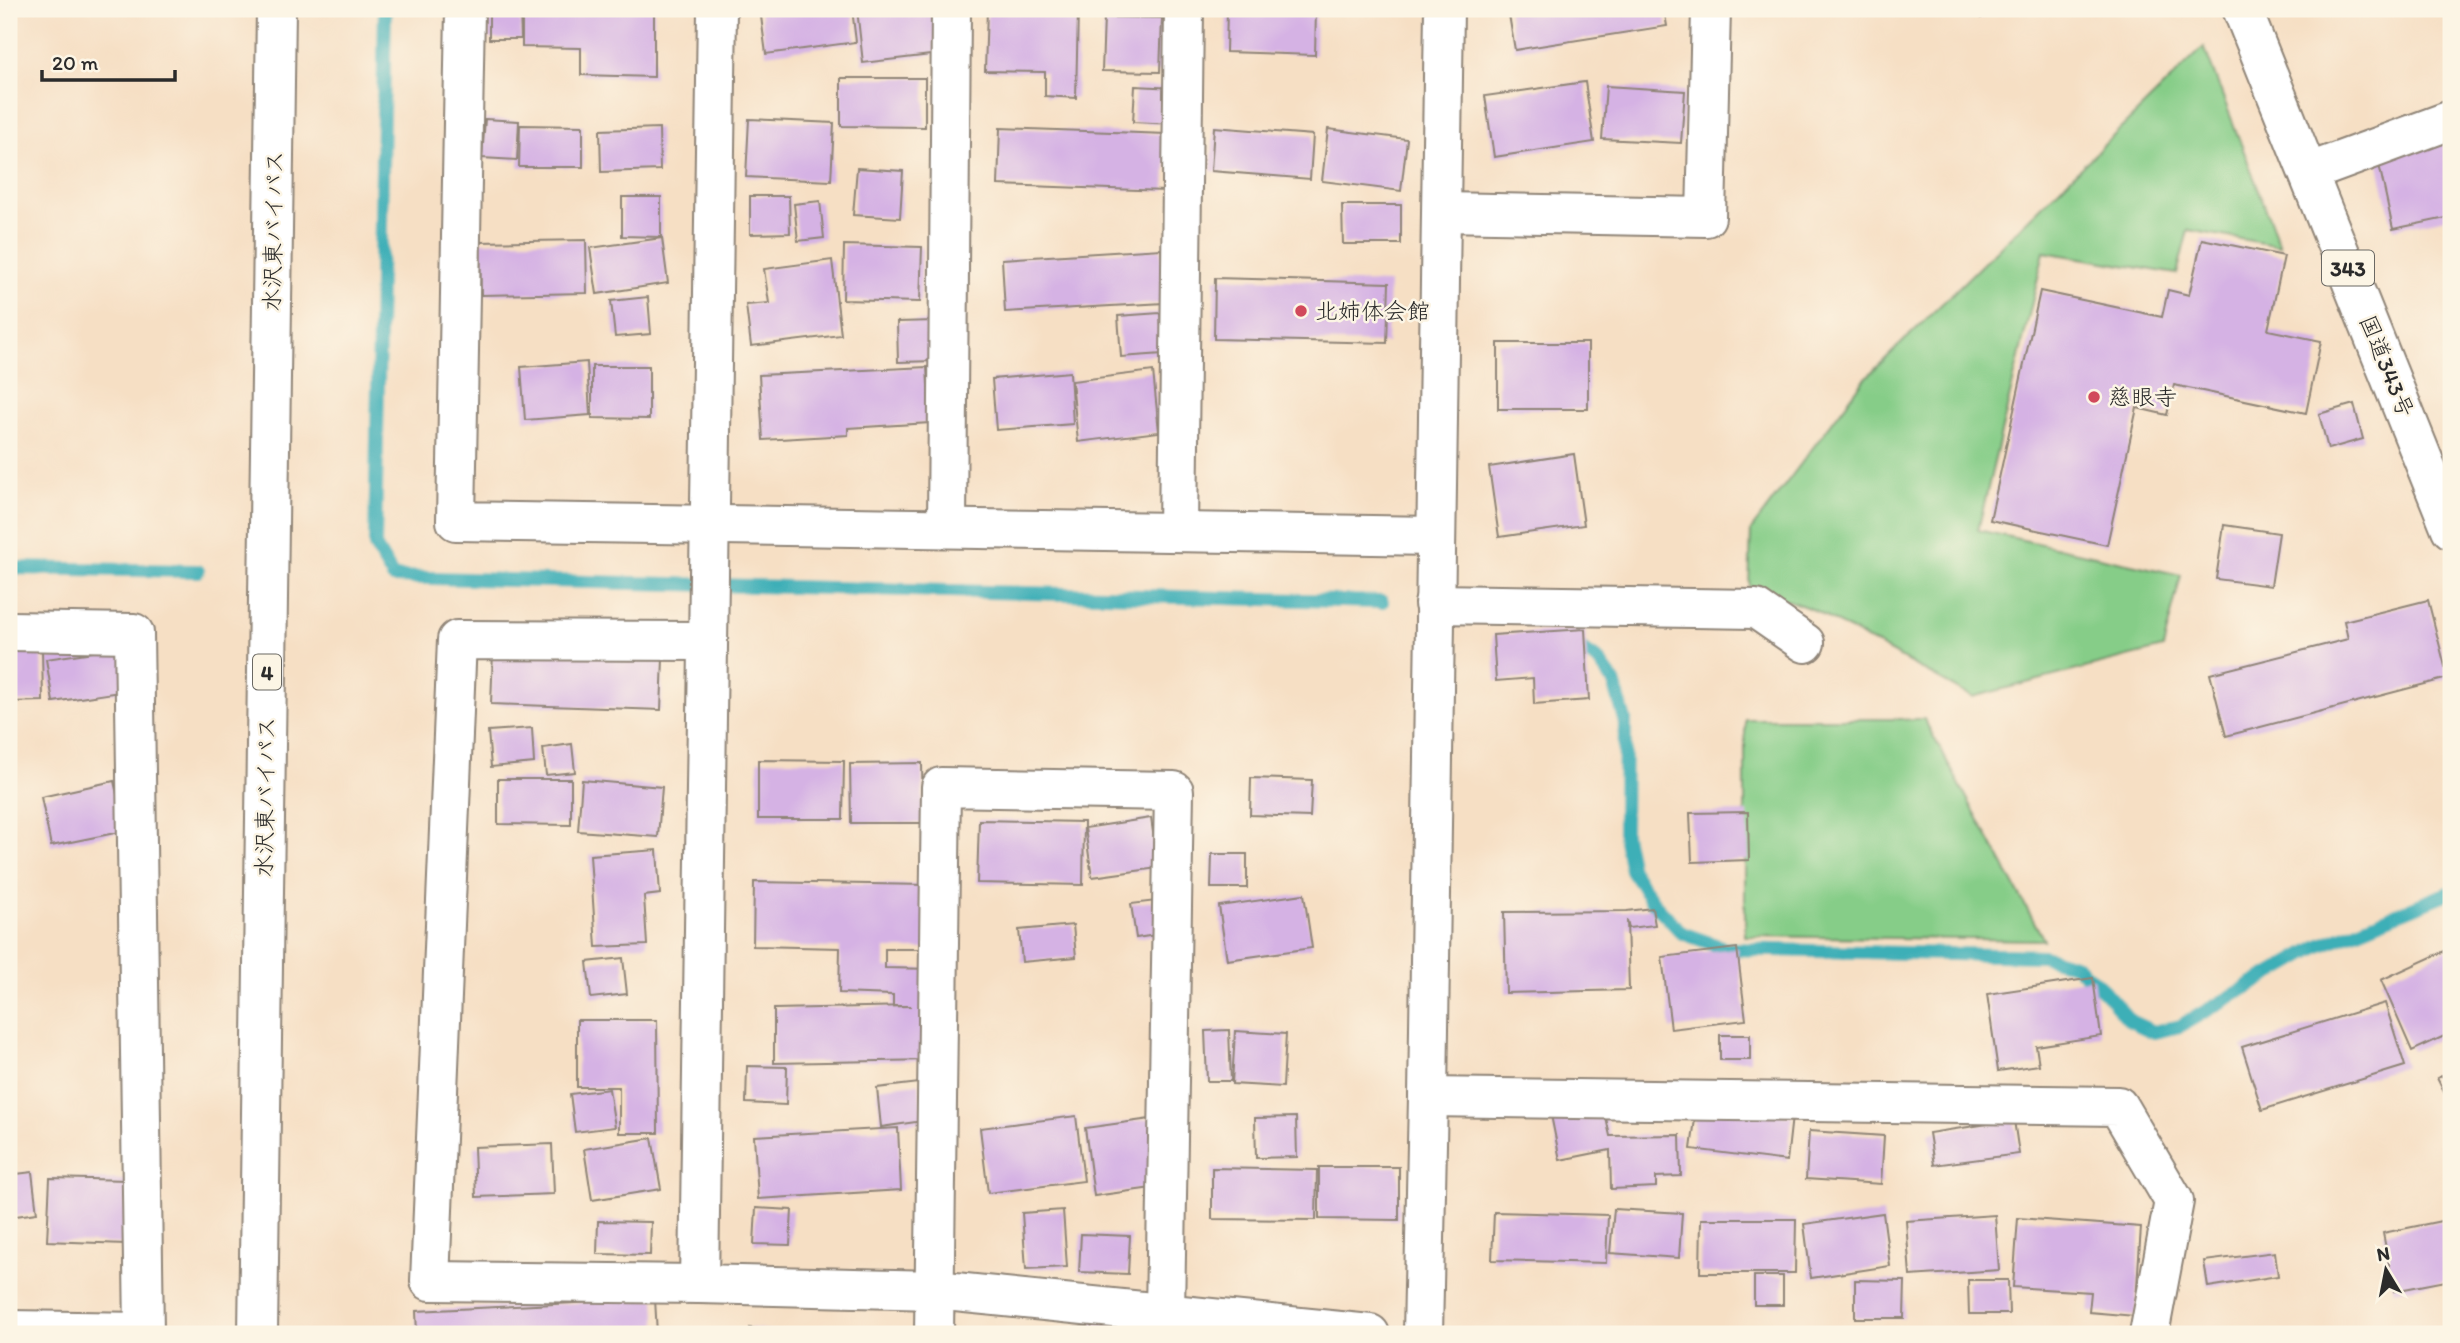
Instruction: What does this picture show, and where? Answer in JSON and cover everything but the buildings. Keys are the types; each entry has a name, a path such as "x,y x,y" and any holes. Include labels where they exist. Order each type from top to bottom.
{"main road":[{"name":"水沢東バイパス","path":"258,1334 276,9"},
{"path":"465,9 456,521 1435,536"},
{"path":"699,1284 717,9"},
{"path":"947,528 951,9"},
{"path":"1178,532 1184,9"},
{"path":"1423,1334 1444,9"},
{"path":"1442,212 1706,218 1711,9"},
{"name":"国道343号","path":"2242,9 2310,172 2451,529"},
{"path":"2310,172 2451,120"},
{"path":"1434,604 1756,609 1805,643"},
{"path":"9,631 134,633 144,1332 9,1329"},
{"path":"708,641 457,640 430,1281 934,1290 1370,1334"},
{"path":"934,1334 941,787 1174,791 1165,1312"},
{"path":"1428,1097 2118,1106 2174,1201 2149,1334"}],"green space":[{"path":"2204,47 2280,246 2188,230 2177,274 2044,252 1978,530 2181,575 2163,648 1972,697 1814,610 1749,586 1751,530 1864,380"},
{"path":"1745,719 1924,719 2044,940 1745,936"}],"waterway":[{"path":"385,9 375,546 393,577 1382,602"},
{"path":"9,568 198,571"},
{"path":"1571,642 1598,660 1614,682 1625,720 1624,835 1631,870 1653,902 1682,933 1727,949 2043,956 2077,966 2130,1021 2154,1032 2180,1026 2319,946 2451,892"}],"place":[{"name":"北姉体会館","path":"1301,311"},
{"name":"慈眼寺","path":"2094,397"}]}
